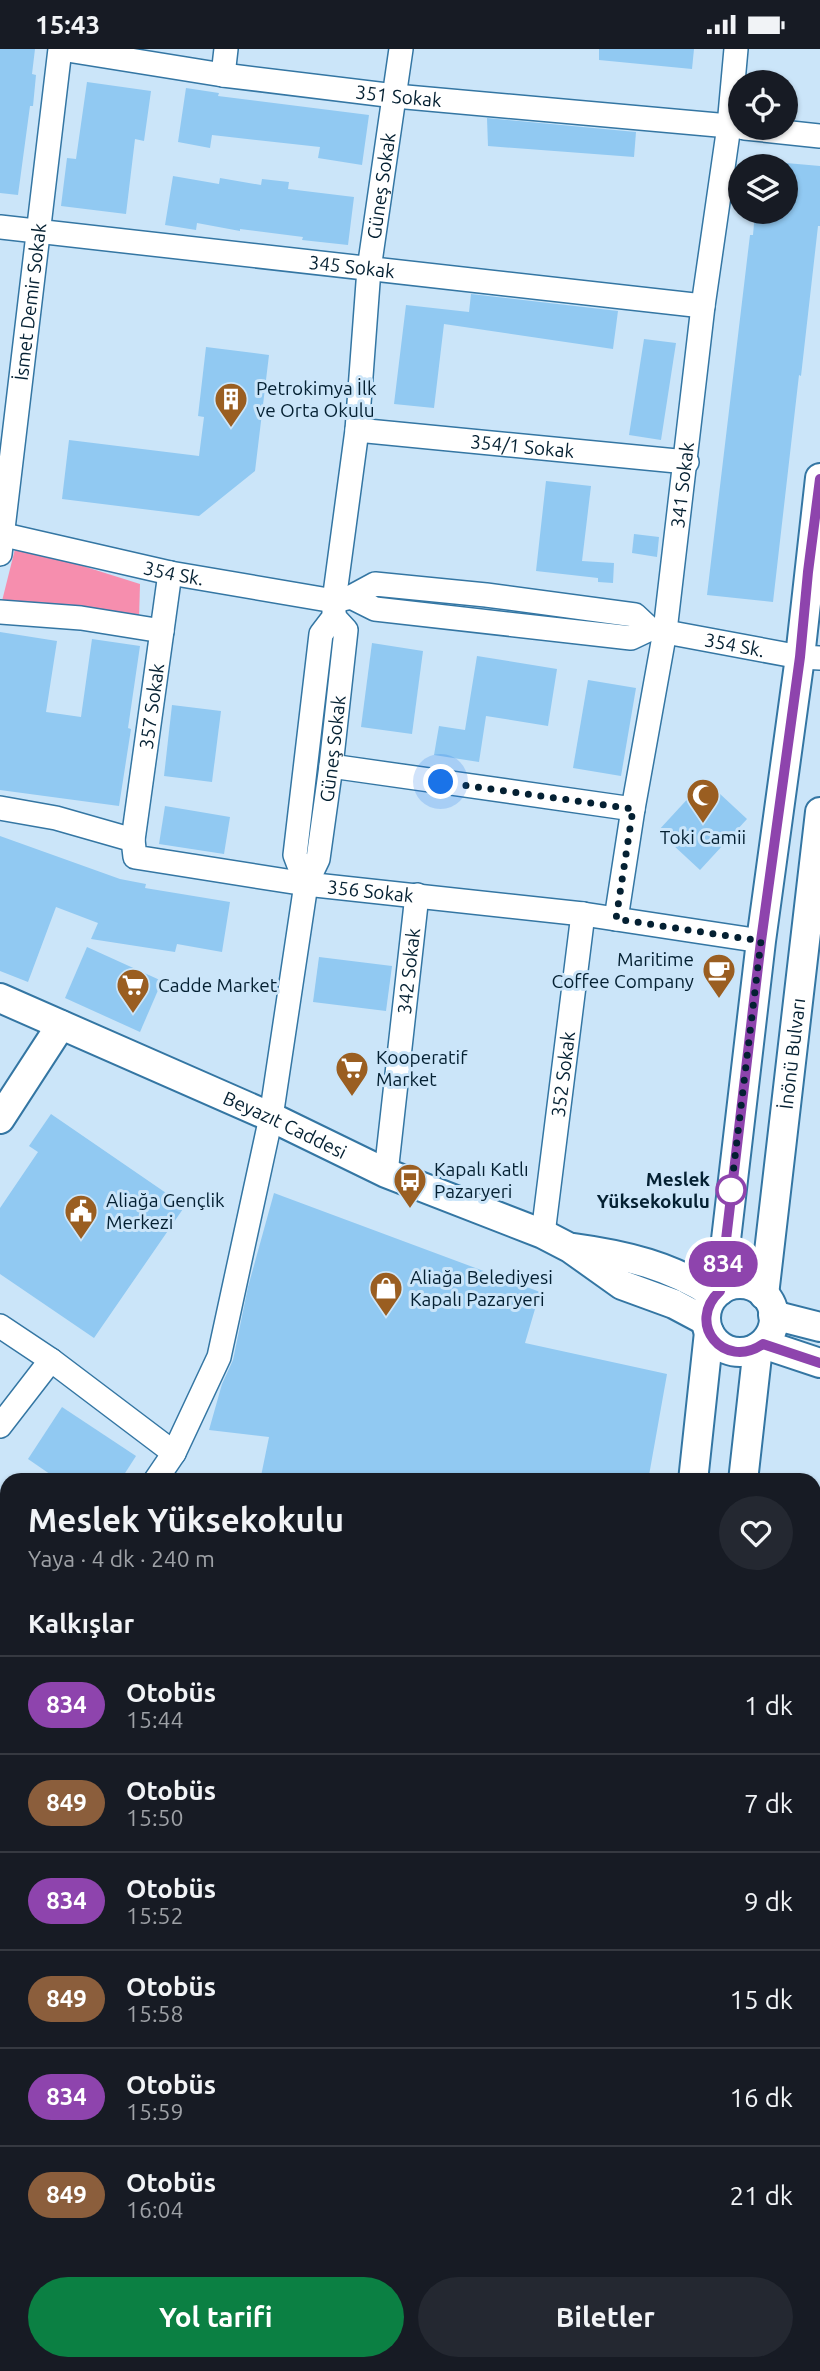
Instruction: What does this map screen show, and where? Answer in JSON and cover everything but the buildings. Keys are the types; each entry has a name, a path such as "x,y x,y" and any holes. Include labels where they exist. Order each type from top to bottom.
{"street":[{"name":"351 Sokak","path":"60,49 223,75 395,96 728,126"},
{"name":"İsmet Demir Sokak","path":"1,541 60,49"},
{"path":"223,75 226,49"},
{"name":"Güneş Sokak","path":"160,1473 174,1453 219,1357 271,1117 306,884 318,859 346,630 340,605 369,269 401,49"},
{"name":"341 Sokak","path":"736,49 737,70"},
{"name":"351 Sokak","path":"798,134 820,136"},
{"name":"341 Sokak","path":"616,919 658,630 687,462 703,306 735,140"},
{"name":"345 Sokak","path":"0,227 703,306"},
{"name":"354/1 Sokak","path":"357,430 687,462"},
{"path":"694,1473 707,1327 706,1312 717,1293 761,941 810,658 808,572 820,478"},
{"name":"354 Sk.","path":"1,541 340,605 375,584 486,594 635,615 658,630 810,658"},
{"name":"357 Sokak","path":"133,839 170,573"},
{"name":"Güneş Sokak","path":"306,884 295,855 321,634 340,605"},
{"path":"0,612 81,618 162,631"},
{"path":"331,766 633,809"},
{"path":"0,809 56,818 133,839"},
{"name":"İnönü Bulvarı","path":"769,1305 774,1198 820,812"},
{"name":"356 Sokak","path":"133,839 135,857 306,884 583,914 761,941"},
{"name":"342 Sokak","path":"386,1174 416,895"},
{"name":"352 Sokak","path":"543,1234 583,914"},
{"name":"Beyazıt Caddesi","path":"0,997 271,1117 386,1174 543,1234 570,1248 622,1285 674,1304 707,1327"},
{"path":"0,1119 61,1025"},
{"name":"Beyazıt Caddesi","path":"570,1248 620,1254 689,1277 717,1293"},
{"path":"717,1293 738,1284 756,1289 769,1305 820,1327"},
{"path":"707,1327 721,1347 730,1351 749,1351 760,1345 773,1326 769,1305"},
{"path":"0,1326 51,1360 174,1453"},
{"path":"760,1345 820,1363"},
{"path":"744,1473 760,1345"},
{"path":"0,1426 51,1360"}],"shaded area":[{"path":"16,545 140,584 139,619 2,601"}],"bus line":[{"name":"834","path":"820,479 720,1291 706,1312 709,1332 721,1347 740,1352 763,1344 820,1363"}],"place":[{"name":"Petrokimya İlk ve Orta Okulu","path":"231,429"},
{"name":"Toki Camii","path":"703,825"},
{"name":"Maritime Coffee Company","path":"719,1000"},
{"name":"Cadde Market","path":"133,1015"},
{"name":"Kooperatif Market","path":"352,1098"},
{"name":"Meslek Yüksekokulu","path":"731,1190"},
{"name":"Kapalı Katlı Pazaryeri","path":"410,1210"},
{"name":"Aliağa Gençlik Merkezi","path":"81,1241"},
{"name":"Aliağa Belediyesi Kapalı Pazaryeri","path":"386,1318"}],"route":[{"path":"441,782 633,809 616,919 761,941 731,1190"}]}
